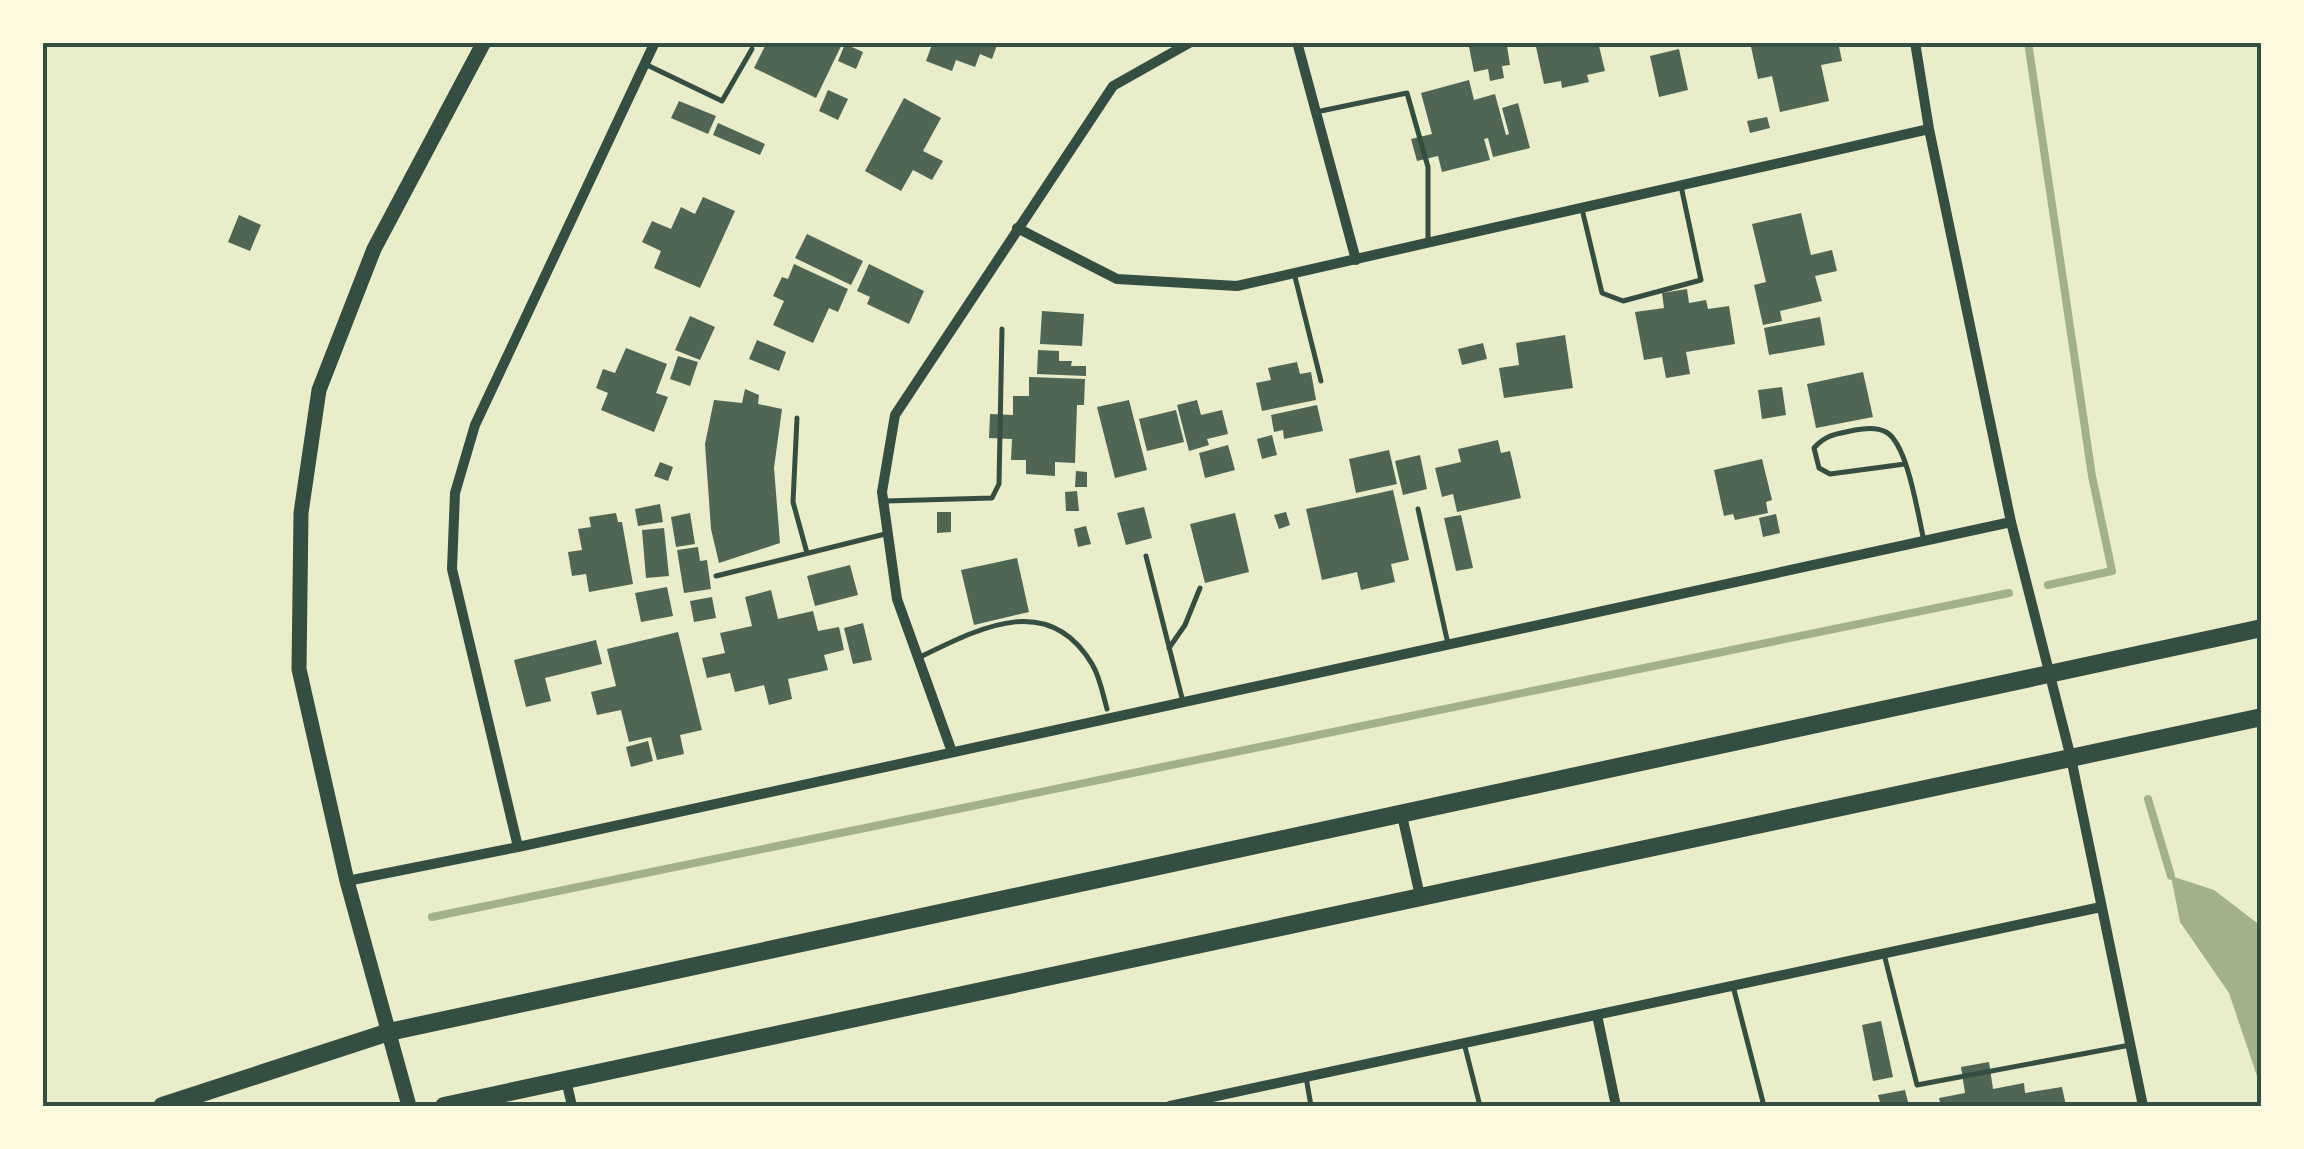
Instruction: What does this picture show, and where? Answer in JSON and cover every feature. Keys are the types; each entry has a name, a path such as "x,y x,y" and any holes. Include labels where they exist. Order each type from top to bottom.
{"main road":[{"path":"409,1106 347,881 299,669 302,513 319,390 374,250 484,42"},
{"path":"162,1106 388,1032 2262,628"},
{"path":"444,1106 2262,717"}],"street":[{"path":"518,847 452,570 455,494 475,425 655,42"},
{"path":"952,752 897,598 883,501 895,415 1113,86 1191,42"},
{"path":"1297,42 1356,260"},
{"path":"1916,42 1929,129 2011,522 2071,758 2144,1106"},
{"path":"1017,228 1117,279 1237,286 1929,129"},
{"path":"347,881 2011,522"},
{"path":"1401,811 1420,896"},
{"path":"1171,1106 2101,907"},
{"path":"1597,1015 1616,1106"},
{"path":"566,1080 572,1106"}],"lane":[{"path":"645,64 722,101 752,49"},
{"path":"1316,112 1407,93 1428,168 1428,244"},
{"path":"1582,209 1602,293 1623,301 1700,280 1680,186"},
{"path":"1294,274 1321,380"},
{"path":"883,501 992,498 999,484 1002,328"},
{"path":"797,418 793,502 807,553"},
{"path":"1905,464 1830,474 1819,468 1814,448 1824,436 1867,428 1888,433 1902,451 1924,541"},
{"path":"1418,509 1448,644"},
{"path":"716,576 888,533"},
{"path":"1146,556 1182,702"},
{"path":"1169,648 1185,625 1200,588"},
{"path":"918,658 976,630 1032,619 1065,631 1093,665 1107,709"},
{"path":"1884,954 1917,1085 2130,1045"},
{"path":"1733,986 1764,1106"},
{"path":"1464,1044 1480,1106"},
{"path":"1306,1077 1311,1106"}],"shaded area":[{"path":"2171,876 2214,890 2261,926 2261,1088 2229,993 2180,922"}],"building":[{"path":"758,42 843,42 816,98 754,68 765,46"},
{"path":"933,42 998,42 992,59 980,54 975,67 956,60 952,71 926,61"},
{"path":"1468,42 1501,42 1501,47 1507,46 1510,65 1502,66 1504,78 1490,81 1488,69 1474,72"},
{"path":"1535,42 1598,42 1605,71 1587,75 1589,82 1562,88 1561,81 1544,84"},
{"path":"1750,42 1838,42 1842,61 1821,65 1829,101 1780,112 1772,76 1758,79"},
{"path":"845,44 863,52 856,69 838,61"},
{"path":"1679,49 1688,90 1659,97 1650,56"},
{"path":"1469,80 1474,100 1495,94 1506,135 1509,134 1502,108 1518,103 1530,148 1493,157 1488,138 1484,139 1490,160 1442,172 1438,156 1417,161 1411,139 1432,134 1421,93"},
{"path":"828,90 848,99 838,120 819,111"},
{"path":"904,98 941,118 923,151 943,161 932,180 913,170 901,191 865,171"},
{"path":"679,101 716,116 708,134 671,118"},
{"path":"1767,117 1770,128 1750,133 1747,121"},
{"path":"718,123 765,144 760,155 713,135"},
{"path":"703,197 735,211 700,288 654,268 661,251 642,242 652,221 671,229 681,207 695,214"},
{"path":"1801,213 1811,255 1832,250 1837,271 1815,276 1822,301 1780,311 1782,321 1763,325 1754,285 1766,282 1752,224"},
{"path":"239,215 261,225 250,251 228,242"},
{"path":"807,234 863,261 851,285 795,258"},
{"path":"794,264 848,289 838,312 829,308 813,343 773,325 784,301 773,296 782,277 788,279"},
{"path":"869,264 924,291 909,324 867,304 870,297 857,291"},
{"path":"1687,289 1689,303 1706,300 1708,309 1729,306 1735,344 1686,352 1690,374 1666,378 1662,357 1644,360 1635,312 1664,308 1662,293"},
{"path":"1042,311 1084,314 1082,346 1040,344"},
{"path":"690,316 715,327 700,360 675,350"},
{"path":"1820,317 1825,345 1769,355 1764,328"},
{"path":"1565,335 1573,388 1504,398 1499,368 1519,365 1516,343"},
{"path":"757,340 786,352 779,371 749,359"},
{"path":"1483,343 1487,359 1462,365 1458,349"},
{"path":"626,348 667,364 656,393 668,397 654,432 601,410 608,393 596,388 603,369 615,373"},
{"path":"1038,350 1059,351 1059,361 1086,366 1086,376 1037,374"},
{"path":"678,356 698,362 690,386 670,379"},
{"path":"1297,362 1300,374 1311,372 1316,400 1262,411 1256,383 1271,380 1268,368"},
{"path":"1863,372 1873,417 1816,428 1807,384"},
{"path":"1029,377 1085,379 1084,405 1077,405 1075,463 1055,462 1055,476 1026,474 1026,460 1011,460 1012,439 989,438 990,414 1013,415 1013,396 1029,396"},
{"path":"1782,387 1786,415 1762,419 1758,390"},
{"path":"745,389 759,395 758,404 782,409 774,468 780,543 719,563 711,529 705,444 714,400 742,403"},
{"path":"1129,400 1147,470 1115,478 1097,407"},
{"path":"1197,400 1201,415 1222,410 1228,434 1207,439 1209,445 1189,451 1177,405"},
{"path":"1317,405 1323,431 1284,439 1283,430 1274,432 1271,415"},
{"path":"1176,410 1184,442 1147,451 1139,419"},
{"path":"1272,435 1277,455 1262,459 1257,439"},
{"path":"1498,440 1501,453 1510,451 1521,498 1457,512 1453,494 1442,497 1435,468 1461,462 1458,449"},
{"path":"1228,445 1235,470 1205,478 1199,453"},
{"path":"1389,450 1397,484 1356,493 1349,459"},
{"path":"1420,455 1427,489 1403,495 1395,461"},
{"path":"1762,459 1772,500 1766,502 1768,513 1735,520 1733,514 1724,516 1714,470"},
{"path":"660,462 673,467 668,481 654,476"},
{"path":"1076,471 1087,472 1087,487 1075,487"},
{"path":"1393,490 1409,560 1391,564 1395,582 1361,590 1357,572 1322,580 1306,509"},
{"path":"1077,491 1079,511 1066,511 1065,492"},
{"path":"660,504 663,522 638,526 635,509"},
{"path":"1144,507 1152,538 1126,545 1117,513"},
{"path":"937,512 951,512 951,532 937,533"},
{"path":"1286,512 1290,525 1279,529 1274,515"},
{"path":"616,513 618,522 622,522 633,584 589,592 586,574 572,576 568,552 582,550 578,529 591,527 589,517"},
{"path":"690,513 695,544 676,547 671,517"},
{"path":"1235,513 1249,572 1205,583 1190,524"},
{"path":"1776,514 1780,533 1763,537 1759,518"},
{"path":"1461,515 1473,568 1456,571 1444,518"},
{"path":"1086,526 1091,544 1078,547 1074,529"},
{"path":"664,528 669,576 646,578 642,530"},
{"path":"698,547 700,561 707,560 711,589 684,593 677,550"},
{"path":"1017,558 1029,612 974,625 961,570"},
{"path":"850,565 858,595 815,606 807,576"},
{"path":"667,587 673,616 641,622 635,593"},
{"path":"771,590 778,619 813,611 818,631 839,627 844,650 824,655 828,670 788,679 792,699 769,705 764,685 735,692 730,673 707,678 702,658 725,653 720,633 752,626 745,597"},
{"path":"712,597 716,618 694,622 690,601"},
{"path":"863,623 872,660 853,664 844,628"},
{"path":"678,632 702,730 680,735 684,754 657,760 651,737 629,742 621,710 597,715 591,692 616,686 607,649"},
{"path":"596,640 602,664 545,678 551,701 526,707 514,660"},
{"path":"648,741 653,761 631,767 626,747"},
{"path":"1881,1021 1893,1077 1873,1081 1862,1025"},
{"path":"1989,1062 1993,1089 2024,1083 2025,1093 2062,1087 2066,1106 1941,1106 1939,1098 1965,1093 1961,1067"},
{"path":"1905,1090 1909,1106 1881,1106 1878,1095"}],"waterway":[{"path":"2028,42 2092,476 2112,571 2048,585"},
{"path":"432,917 2009,593"},
{"path":"2148,799 2171,876"}]}
